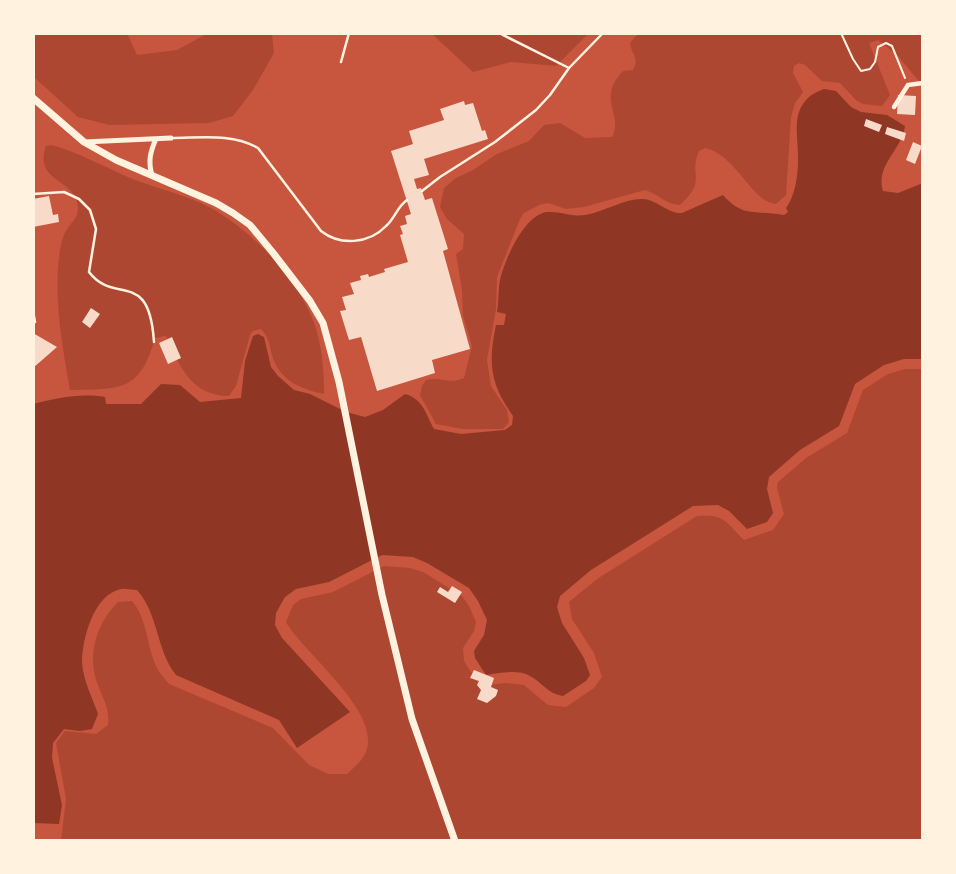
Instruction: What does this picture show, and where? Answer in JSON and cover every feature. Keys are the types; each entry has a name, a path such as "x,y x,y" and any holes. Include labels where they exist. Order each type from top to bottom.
{"main road":[{"path":"33,98 84,142 116,160 216,202 250,225 310,301 323,323 339,382 382,595 412,719 455,841"}],"street":[{"path":"894,107 908,85 923,83"},
{"path":"84,142 171,138"},
{"path":"152,175 149,164 156,139"}],"lane":[{"path":"341,62 349,33"},
{"path":"499,33 569,68"},
{"path":"422,191 495,142 536,110 569,68 603,33"},
{"path":"171,138 232,138 258,148 321,231 335,240 351,241 376,235 386,226 400,205 407,201"},
{"path":"33,194 64,192 86,205 96,229 89,272 96,279 132,291 143,299 152,321 154,342"},
{"path":"33,312 35,322"}],"path":[{"path":"841,33 861,71 870,69 875,62 878,47 886,43 892,46 908,85"}],"shaded area":[{"path":"33,33 127,33 137,55 177,50 208,33 269,33 272,35 274,53 253,90 233,116 209,123 109,125 78,117 35,78"},
{"path":"431,33 589,33 556,66 511,62 473,72"},
{"path":"644,33 923,33 923,86 897,55 878,40 869,43 890,95 882,106 863,104 840,83 822,81 805,65 799,63 794,66 793,73 803,92 795,103 791,117 786,195 776,204 759,196 726,160 705,148 699,151 696,159 693,189 680,205 645,190 584,207 566,209 548,203 524,213 497,277 496,309 487,360 491,386 507,410 509,422 503,429 463,429 436,424 420,395 422,386 426,380 454,381 464,378 472,346 463,316 456,254 463,249 464,234 447,219 440,207 444,188 497,154 529,141 544,125 560,123 585,138 612,137 615,121 612,90 623,71 633,70 635,59 630,43 636,36"},
{"path":"824,89 836,91 851,107 861,112 887,115 905,126 903,135 886,165 882,182 883,191 898,193 923,183 923,359 904,359 884,365 855,384 839,426 800,450 769,477 767,489 773,513 767,522 747,529 729,511 718,505 693,506 591,570 560,596 557,607 562,623 584,658 590,675 586,681 563,696 553,693 525,674 508,672 486,675 475,658 474,651 484,635 487,620 478,601 469,588 413,557 382,555 329,582 296,589 285,597 276,613 275,625 282,638 350,712 297,748 279,720 176,675 165,655 150,610 137,590 123,589 112,593 104,599 91,619 83,652 84,675 98,714 92,729 64,729 53,743 52,758 62,805 59,824 33,823 33,404 87,396 105,397 106,404 141,404 161,384 180,385 200,402 241,398 245,361 253,336 258,334 264,337 271,367 278,376 294,390 310,394 346,412 365,417 383,410 405,394 420,403 434,429 461,434 505,430 512,425 513,416 495,383 492,351 496,325 504,325 506,314 497,312 499,284 511,250 523,229 539,215 547,212 585,215 642,199 682,213 723,195 737,207 750,212 784,215 788,212 786,208 797,179 799,111 809,97"},
{"path":"52,145 130,178 201,203 218,212 251,237 282,268 313,320 322,357 324,394 299,386 285,377 275,364 267,338 261,329 250,335 236,386 229,396 216,395 196,385 182,368 166,336 155,338 142,369 126,384 102,389 70,390 59,320 57,286 63,238 77,215 78,207 70,190 45,167 46,146"},
{"path":"905,369 923,369 923,841 61,841 66,799 56,743 65,731 96,734 108,725 107,709 97,683 93,661 99,629 118,602 132,601 138,609 154,662 169,684 273,728 309,765 328,774 347,774 364,757 368,738 363,721 353,703 286,622 293,605 301,599 333,592 384,566 423,572 462,596 469,606 476,622 474,631 463,648 464,661 480,686 505,683 524,685 548,705 566,707 594,688 602,677 594,653 572,619 569,602 597,579 697,516 713,516 724,520 744,540 773,530 784,514 778,482 806,458 847,433 863,390 888,374"}],"building":[{"path":"898,95 916,96 915,115 897,114"},
{"path":"464,101 465,105 473,103 482,131 485,130 488,139 424,159 429,175 414,179 425,200 432,198 448,249 443,251 470,349 432,360 435,373 377,391 361,337 349,340 340,311 346,310 342,297 354,294 350,283 361,280 360,276 368,274 369,277 408,262 400,226 407,224 405,216 411,214 391,151 413,144 409,131 444,120 440,109"},
{"path":"866,119 882,125 879,132 864,126"},
{"path":"887,127 906,133 904,141 885,134"},
{"path":"913,142 922,146 915,164 906,160"},
{"path":"49,196 53,215 58,214 59,222 33,227 33,199"},
{"path":"91,308 100,314 90,328 82,322"},
{"path":"33,333 57,347 33,368"},
{"path":"172,337 181,358 168,364 159,343"},
{"path":"452,586 462,592 455,603 437,592 440,587 448,592"},
{"path":"474,670 494,678 491,687 498,690 496,696 487,703 477,699 481,690 477,685 479,681 470,678"}]}
